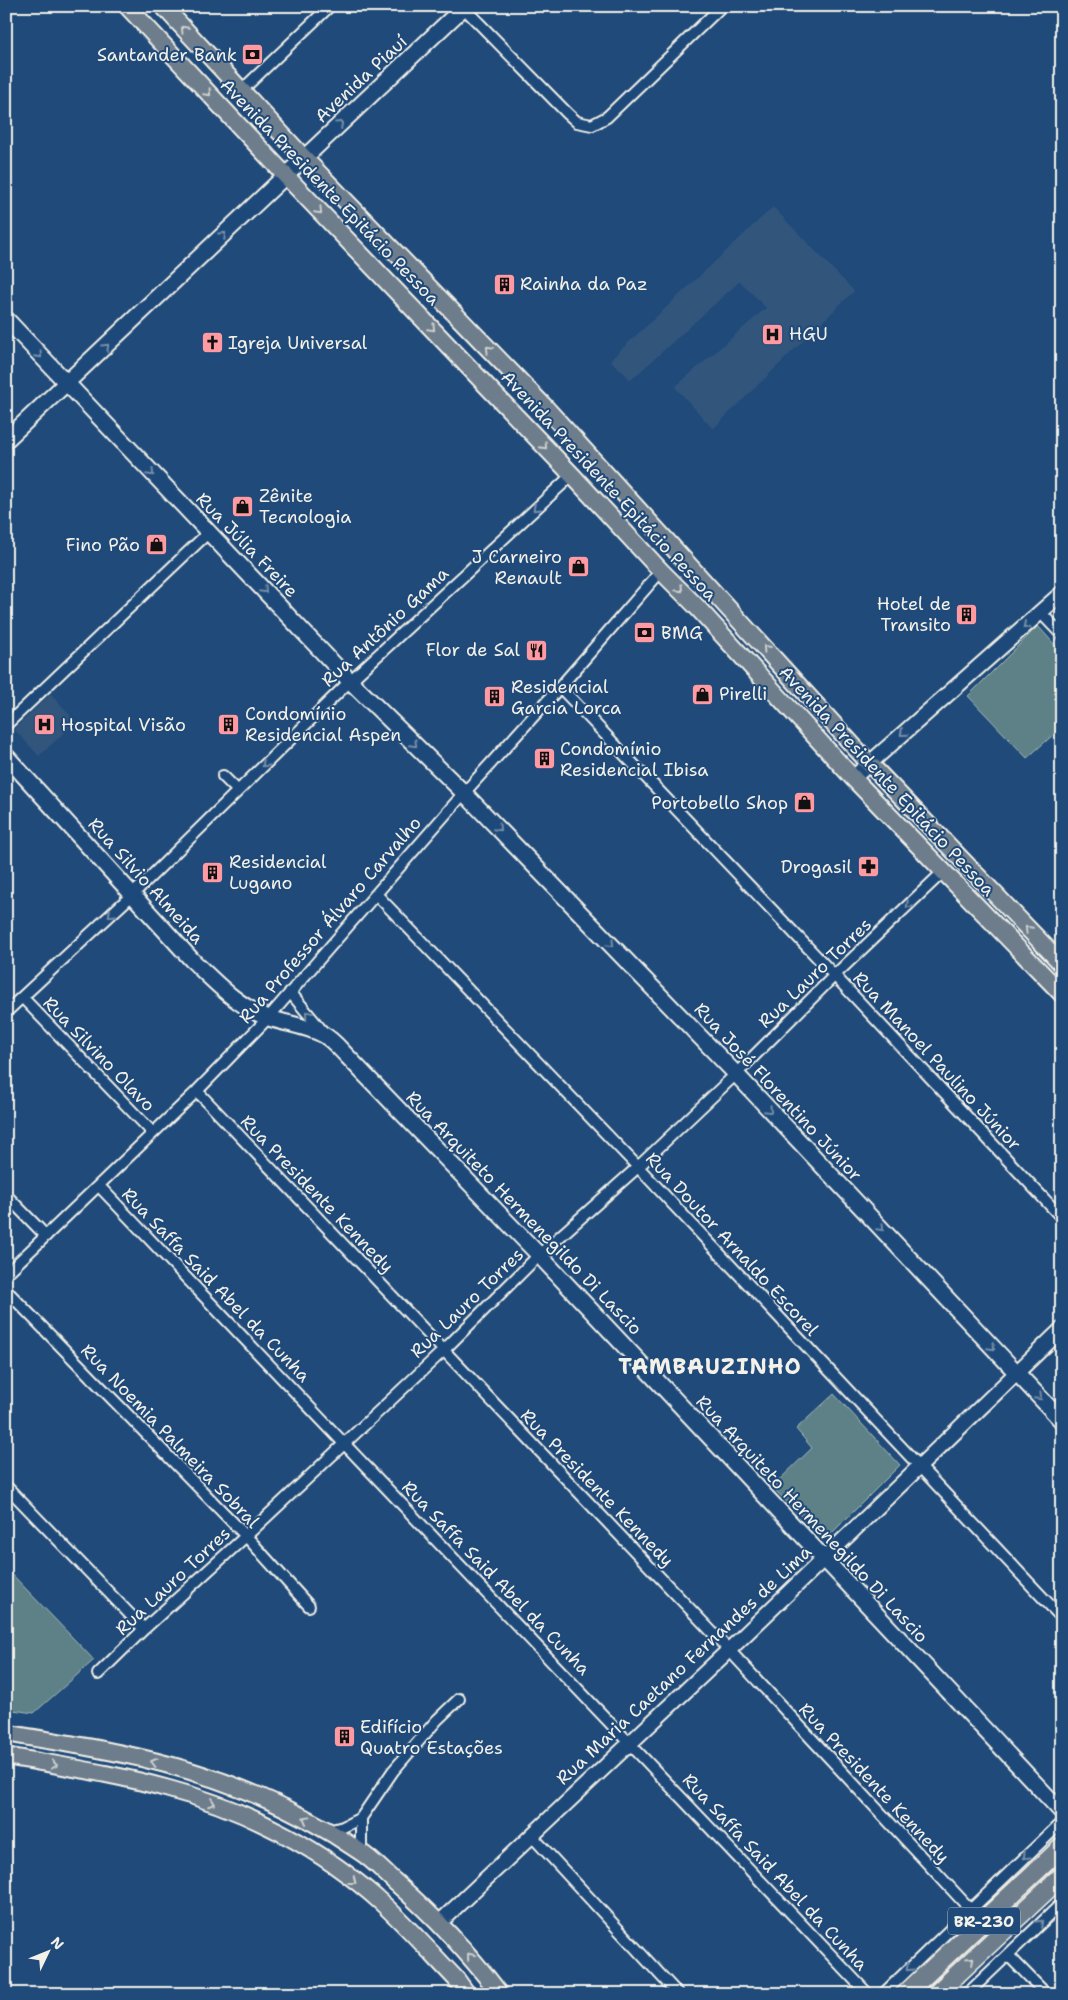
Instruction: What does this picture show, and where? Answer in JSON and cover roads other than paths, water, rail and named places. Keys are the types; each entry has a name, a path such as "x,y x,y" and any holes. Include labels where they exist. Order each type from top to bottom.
{"highway":[{"name":"BR-230","path":"905,1994 1062,1847"},
{"name":"BR-230","path":"936,1994 1062,1876"}],"main road":[{"name":"Avenida Presidente Epitácio Pessoa","path":"127,6 286,176 696,606 852,778 1062,994"},
{"name":"Avenida Presidente Epitácio Pessoa","path":"163,6 304,158 544,406 869,762 1062,964"},
{"name":"Avenida Piauí","path":"6,440 464,7"},
{"name":"Rua Júlia Freire","path":"6,319 350,681 464,792"},
{"name":"Rua Silvio Almeida","path":"6,756 192,960 219,986 244,1005 268,1018"},
{"name":"Rua José Florentino Júnior","path":"464,792 736,1074 1062,1421"},
{"name":"Rua Arquiteto Hermenegildo Di Lascio","path":"268,1018 310,1029 326,1036 348,1056 539,1255 1062,1812"},
{"path":"6,1733 119,1753 177,1768 222,1782 287,1808 361,1852 440,1922 500,1994"},
{"path":"6,1756 121,1777 170,1789 212,1802 269,1825 332,1864 383,1904 467,1994"}],"street":[{"path":"241,91 330,6"},
{"path":"464,7 568,114 577,122 592,125 607,117 722,6"},
{"name":"Rua Antônio Gama","path":"6,1012 133,894 350,681 572,475"},
{"path":"6,725 209,532"},
{"name":"Rua Professor Álvaro Carvalho","path":"6,1274 99,1186 268,1018 464,792 560,687 661,571"},
{"path":"852,778 1062,593"},
{"path":"1041,613 1062,635"},
{"name":"Rua Manoel Paulino Júnior","path":"560,687 1062,1218"},
{"path":"224,776 238,790"},
{"name":"Rua Lauro Torres","path":"98,1674 144,1628 246,1536 443,1351 539,1255 638,1167 736,1074 944,871"},
{"name":"Rua Doutor Arnaldo Escorel","path":"376,894 638,1167 1062,1618"},
{"name":"Rua Arquiteto Hermenegildo Di Lascio","path":"290,992 326,1036"},
{"name":"Rua Silvino Olavo","path":"22,997 153,1132"},
{"name":"Rua Presidente Kennedy","path":"196,1091 729,1650 970,1909"},
{"name":"Rua Saffa Said Abel da Cunha","path":"99,1186 868,1994"},
{"path":"6,1195 46,1236"},
{"name":"Rua Noemia Palmeira Sobral","path":"6,1290 246,1536 309,1606"},
{"name":"Rua Maria Caetano Fernandes de Lima","path":"440,1922 729,1650 1062,1329"},
{"path":"6,1486 144,1628"},
{"path":"328,1831 343,1827 361,1818 393,1771 437,1720 459,1699"},
{"path":"361,1818 361,1852"},
{"path":"883,1994 1062,1822"},
{"path":"532,1836 678,1994"},
{"path":"967,1994 1062,1903"},
{"path":"1008,1955 1046,1994"}],"place":[{"name":"Santander Bank","path":"253,55"},
{"name":"Rainha da Paz","path":"504,284"},
{"name":"HGU","path":"773,334"},
{"name":"Igreja Universal","path":"212,343"},
{"name":"Zênite Tecnologia","path":"243,506"},
{"name":"Fino Pão","path":"156,545"},
{"name":"J Carneiro Renault","path":"578,567"},
{"name":"Hotel de Transito","path":"967,614"},
{"name":"BMG","path":"645,633"},
{"name":"Flor de Sal","path":"536,650"},
{"name":"Pirelli","path":"703,694"},
{"name":"Residencial Garcia Lorca","path":"495,697"},
{"name":"Condomínio Residencial Aspen","path":"229,724"},
{"name":"Hospital Visão","path":"45,725"},
{"name":"Condomínio Residencial Ibisa","path":"544,759"},
{"name":"Portobello Shop","path":"804,803"},
{"name":"Drogasil","path":"868,867"},
{"name":"Residencial Lugano","path":"213,872"},
{"name":"Edifício Quatro Estações","path":"344,1737"}],"district":[{"name":"TAMBAUZINHO","path":"710,1366"}]}
